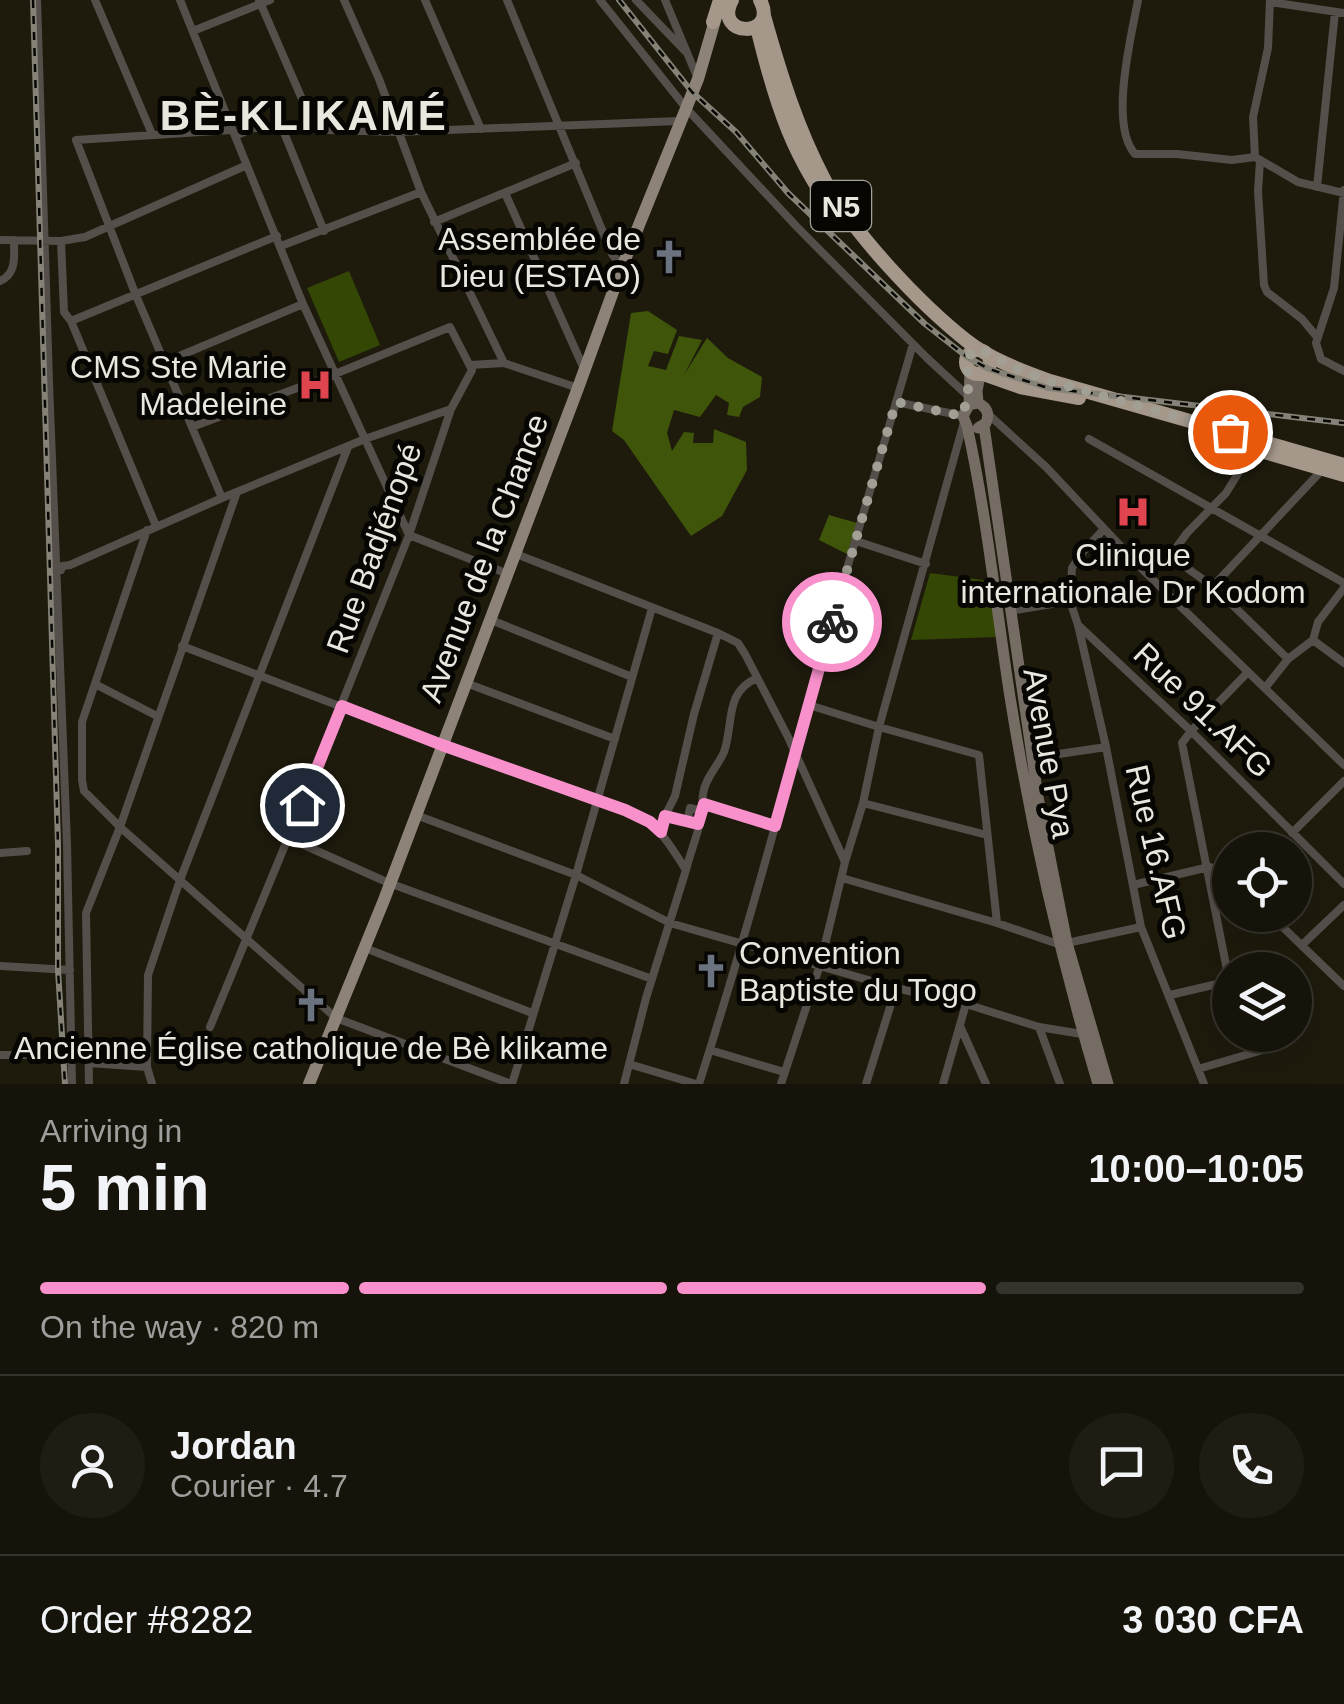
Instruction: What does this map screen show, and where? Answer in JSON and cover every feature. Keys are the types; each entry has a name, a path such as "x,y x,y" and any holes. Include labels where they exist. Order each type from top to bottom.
{"highway":[{"path":"727,5 734,26 745,30 760,14"},
{"path":"713,22 727,5"},
{"path":"760,14 769,81 814,186 912,304 968,354"},
{"name":"N5","path":"760,14 786,92 827,184 868,242 968,342 1026,373 1050,381 1344,465"},
{"path":"968,354 976,350 986,352 990,358 990,365 978,373"},
{"path":"968,354 966,365 978,373 1020,387 1072,396 1344,475"}],"main road":[{"name":"Avenue de la Chance","path":"705,51 720,32 727,5"},
{"name":"Avenue de la Chance","path":"311,1084 516,554 622,267 698,79 713,22"},
{"name":"Avenue Pya","path":"978,373 968,411 1010,696 1030,812 1098,1084"},
{"path":"986,408 989,421 974,428 968,411 986,408"},
{"name":"Avenue Pya","path":"989,421 1030,758 1062,944"},
{"name":"Avenue Pya","path":"1086,1033 1108,1084"}],"street":[{"path":"37,0 72,1084"},
{"path":"95,0 152,134"},
{"path":"180,0 303,304 409,535 508,574"},
{"path":"344,0 380,79 434,222 504,363"},
{"path":"425,0 481,129"},
{"path":"507,0 612,254 622,267"},
{"path":"600,0 682,114 913,344 968,411"},
{"path":"636,0 688,54"},
{"path":"665,0 698,79"},
{"path":"1138,0 1122,108 1132,151 1258,159 1298,182 1344,192 1334,288 1316,343 1321,359 1344,371"},
{"path":"193,31 263,1 316,129"},
{"path":"1317,338 1264,286 1253,117 1268,48 1270,1 1339,12 1318,187"},
{"path":"222,498 135,294 76,140 234,133 253,128 398,132 481,129 682,114"},
{"path":"283,130 324,231"},
{"path":"434,222 576,163"},
{"path":"0,240 44,242 85,236 247,165"},
{"path":"281,246 421,192"},
{"path":"505,193 585,371"},
{"path":"71,321 277,236"},
{"path":"0,281 14,268 14,240"},
{"path":"61,241 64,312 71,321 152,528 82,722 82,786 120,828 336,1018 512,1084 652,608"},
{"path":"165,362 303,304"},
{"path":"192,427 450,326 470,365 504,363 578,388"},
{"path":"630,1064 698,1084 742,944 913,344"},
{"name":"Rue Badjénopé","path":"210,1027 342,706 409,535 451,409 472,370 470,365"},
{"path":"896,402 968,411"},
{"path":"59,602 66,566 365,439 451,409"},
{"path":"781,1084 820,965 880,728 968,411"},
{"path":"989,421 1046,467 1103,530 1344,765"},
{"path":"1090,439 1344,585 1318,622 1313,640 1288,660 1265,688"},
{"path":"152,1084 147,1067 147,980 180,880 348,447"},
{"path":"1145,572 1170,556 1258,451"},
{"path":"1215,588 1323,469"},
{"path":"89,1084 86,913 120,828 237,492"},
{"path":"1010,611 1070,601 1072,568 1103,530"},
{"path":"856,542 926,564"},
{"path":"516,554 738,643 845,862"},
{"path":"1170,556 1215,588 1288,660"},
{"name":"Rue 16.AFG","path":"1070,601 1106,747 1141,927 1204,1084"},
{"path":"490,620 632,677"},
{"name":"Rue 91.AFG","path":"1078,625 1291,832"},
{"path":"661,832 675,796 718,633"},
{"path":"1313,640 1344,663"},
{"path":"182,646 650,822 686,870"},
{"path":"1225,952 1182,750 1184,739 1248,672"},
{"path":"624,1084 703,808 702,795 725,750 736,694 757,678"},
{"path":"466,682 614,739"},
{"path":"96,684 158,716"},
{"path":"809,704 979,756 997,922"},
{"path":"1182,750 1192,748 1200,740"},
{"path":"1030,758 1106,747"},
{"path":"1336,758 1344,747"},
{"path":"1293,832 1344,781"},
{"path":"863,803 987,836"},
{"path":"686,822 690,808 703,808 775,826"},
{"path":"416,815 576,875 670,923 1039,1027 1086,1033"},
{"path":"665,816 698,824"},
{"path":"288,838 389,883 652,979"},
{"path":"0,853 26,851"},
{"name":"Rue 91.AFG","path":"1312,853 1344,884"},
{"path":"1134,885 1212,868"},
{"path":"842,878 1062,944 1141,927"},
{"path":"1302,945 1344,905"},
{"path":"1288,932 1344,986"},
{"path":"365,948 532,1013"},
{"path":"0,966 70,970"},
{"path":"1170,995 1212,985"},
{"path":"866,1084 896,988"},
{"path":"943,1084 966,1004"},
{"path":"960,1026 986,1084"},
{"path":"1039,1027 1060,1084"},
{"path":"710,1050 784,1072"},
{"path":"1198,1068 1252,1052"},
{"path":"0,1055 28,1055"},
{"path":"89,1063 147,1067"}],"green space":[{"path":"349,271 380,345 339,362 307,288"},
{"path":"648,311 677,330 668,354 654,351 648,366 666,370 679,336 702,340 684,375 707,338 728,358 762,377 760,397 743,407 739,417 727,415 729,403 716,395 700,417 674,410 667,433 672,451 684,432 694,433 693,443 713,443 714,429 746,442 747,470 722,516 691,536 624,440 612,431 631,313"},
{"path":"829,515 857,523 847,554 819,540"},
{"path":"930,573 991,581 997,637 911,640"}],"railway":[{"path":"33,0 58,845 58,970 65,1084"},
{"path":"619,0 692,92 736,132 788,193 925,324 967,357 989,369 1048,388 1344,423"}],"way so far":[{"path":"832,622 896,402 962,416 969,405 970,372 966,361 968,354 976,350 1050,381 1230,432"}],"place":[{"name":"Assemblée de Dieu (ESTAO)","path":"669,257"},
{"name":"CMS Ste Marie Madeleine","path":"315,385"},
{"name":"Clinique internationale Dr Kodom","path":"1133,512"},
{"name":"Convention Baptiste du Togo","path":"711,971"},
{"name":"Ancienne Église catholique de Bè klikame","path":"311,1005"}],"district":[{"name":"BÈ-KLIKAMÉ","path":"304,115"}],"route":[{"path":"302,805 342,706 625,810 661,832 665,816 698,824 704,804 775,826 832,622"}]}
